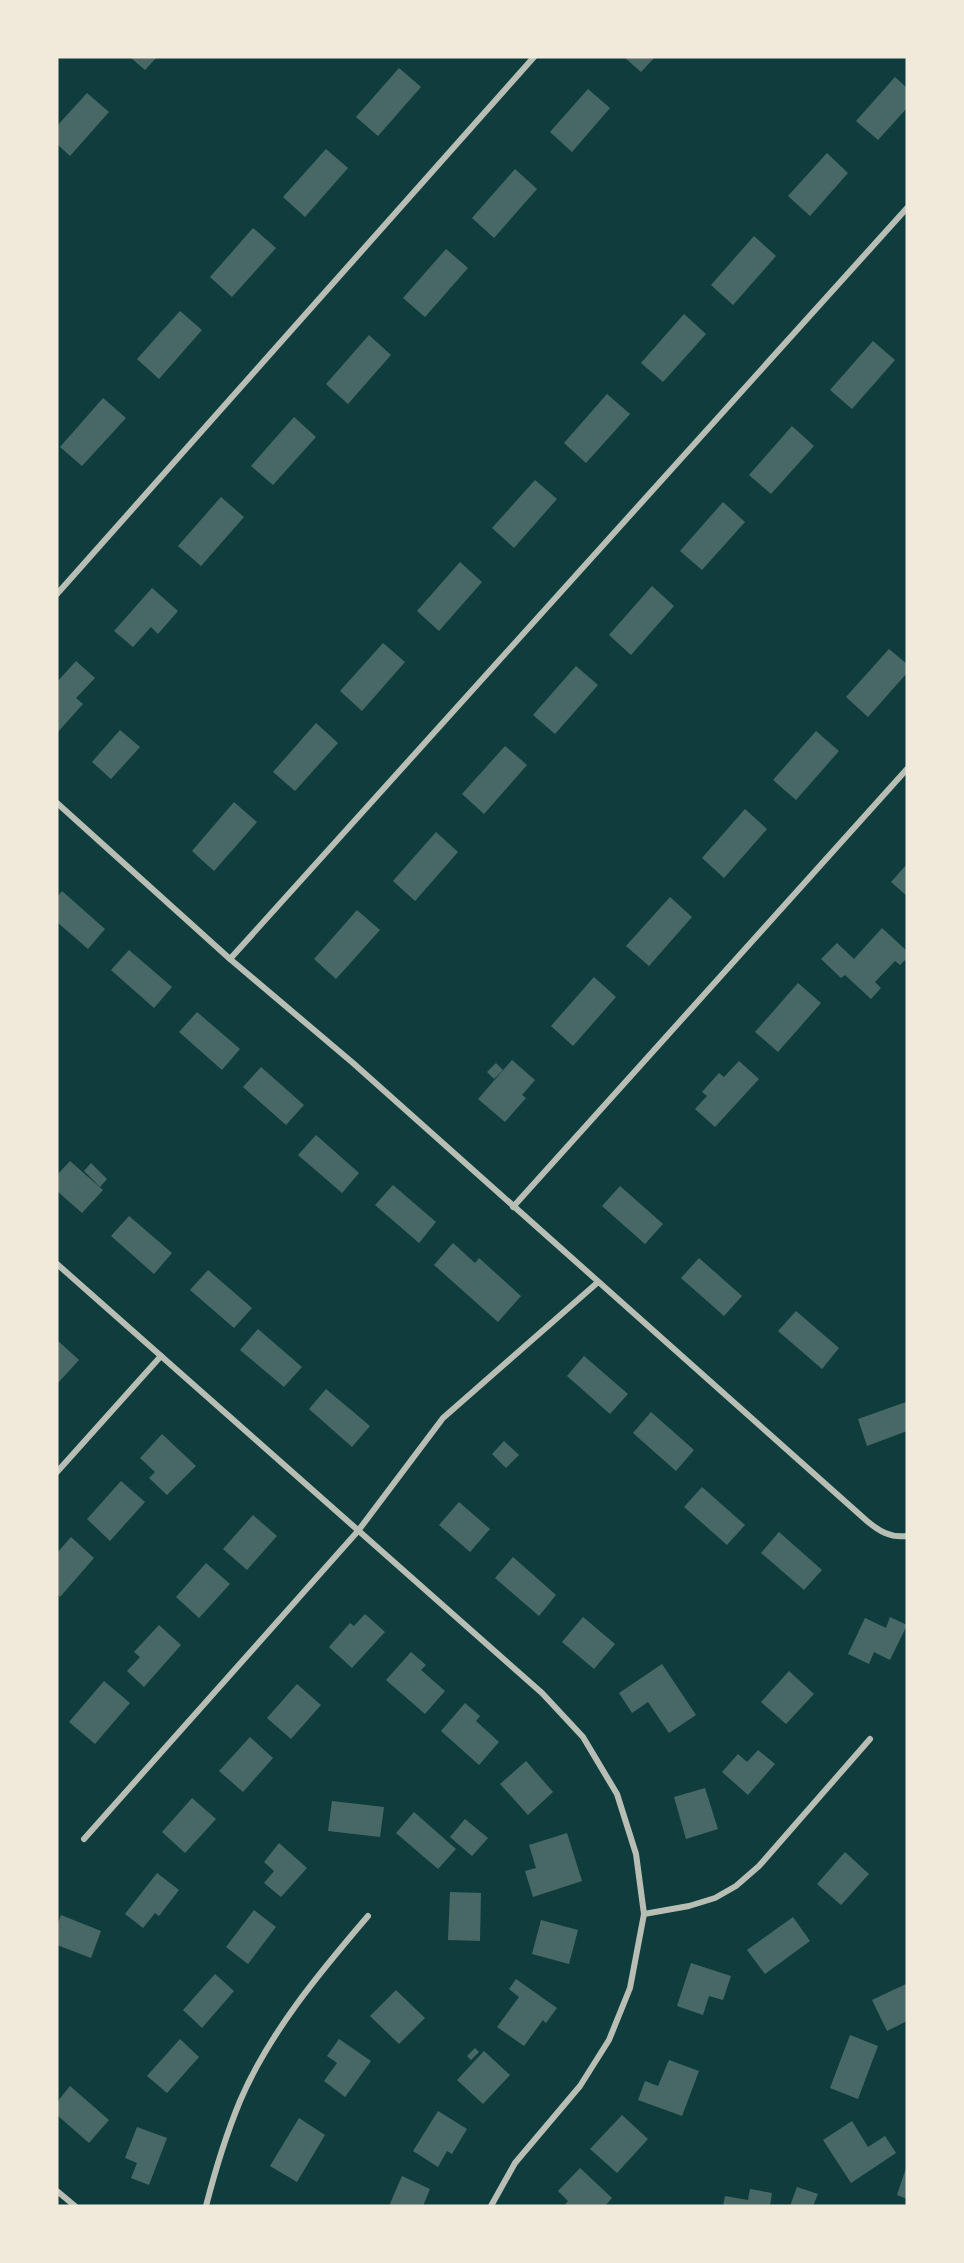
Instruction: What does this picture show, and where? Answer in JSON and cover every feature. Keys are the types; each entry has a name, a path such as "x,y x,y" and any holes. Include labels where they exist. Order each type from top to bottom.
{"street":[{"path":"57,594 534,57"},
{"path":"230,959 907,208"},
{"path":"513,1207 907,769"},
{"path":"57,803 230,959 353,1063 597,1283 867,1521 882,1532 906,1537"},
{"path":"57,1264 542,1693 583,1737 617,1794 636,1854 644,1914 630,1988 609,2040 580,2086 515,2163 491,2206"},
{"path":"84,1839 358,1531 443,1418 597,1283"},
{"path":"57,1472 161,1356"},
{"path":"644,1914 689,1906 715,1898 736,1886 759,1866 870,1739"},
{"path":"206,2206 216,2169 241,2100 277,2034 328,1963 368,1916"},
{"path":"57,2191 75,2206"}],"building":[{"path":"130,57 157,57 145,70"},
{"path":"624,57 655,57 641,72"},
{"path":"399,68 421,87 378,136 356,117"},
{"path":"895,77 907,88 907,108 878,140 856,121"},
{"path":"588,89 610,108 572,152 550,132"},
{"path":"87,93 109,112 70,156 57,144 57,126"},
{"path":"326,149 348,168 305,217 283,197"},
{"path":"827,153 848,173 810,216 788,196"},
{"path":"515,169 537,189 494,238 472,218"},
{"path":"253,228 276,248 232,297 210,277"},
{"path":"754,236 776,256 733,305 711,285"},
{"path":"446,249 468,268 425,317 403,298"},
{"path":"180,311 202,330 159,379 137,359"},
{"path":"684,314 706,334 663,382 641,363"},
{"path":"369,335 391,355 348,404 326,384"},
{"path":"873,341 895,360 852,409 830,390"},
{"path":"607,394 630,414 586,463 564,443"},
{"path":"103,398 126,418 82,466 60,447"},
{"path":"294,417 316,437 273,485 251,466"},
{"path":"792,426 814,446 771,494 749,475"},
{"path":"535,480 557,499 514,548 492,528"},
{"path":"221,497 244,517 201,566 178,546"},
{"path":"723,502 745,522 702,570 680,551"},
{"path":"460,562 482,582 439,631 417,611"},
{"path":"652,586 674,606 631,655 609,635"},
{"path":"152,588 178,611 158,634 151,627 133,647 114,631"},
{"path":"383,643 405,662 362,711 340,691"},
{"path":"889,649 907,664 907,673 868,717 846,697"},
{"path":"76,661 95,678 76,698 83,704 57,733 57,682"},
{"path":"576,666 598,685 555,734 533,715"},
{"path":"316,723 338,743 295,791 273,772"},
{"path":"120,730 140,747 111,779 92,762"},
{"path":"816,731 839,751 796,800 773,780"},
{"path":"505,746 527,765 484,814 462,794"},
{"path":"234,802 257,822 214,871 192,851"},
{"path":"745,809 767,829 724,878 702,858"},
{"path":"436,832 458,852 415,901 393,881"},
{"path":"907,864 907,896 891,882"},
{"path":"62,891 105,929 88,949 57,922 57,897"},
{"path":"670,897 692,917 649,966 626,946"},
{"path":"357,910 380,930 336,979 314,959"},
{"path":"882,928 907,951 907,958 900,965 895,961 875,982 881,988 871,999 845,975 841,978 821,959 837,943 854,959"},
{"path":"129,950 172,987 154,1008 111,970"},
{"path":"594,977 616,997 573,1046 551,1026"},
{"path":"798,983 821,1003 778,1052 755,1032"},
{"path":"197,1012 240,1049 222,1070 179,1032"},
{"path":"512,1060 535,1080 522,1095 526,1098 505,1122 478,1099"},
{"path":"739,1061 759,1079 715,1127 695,1109 707,1096 702,1092 719,1073 724,1077"},
{"path":"496,1063 503,1070 494,1079 487,1072"},
{"path":"261,1067 304,1105 286,1125 243,1087"},
{"path":"316,1135 359,1173 342,1193 298,1155"},
{"path":"70,1161 103,1190 82,1213 57,1191 57,1175"},
{"path":"91,1163 107,1179 100,1187 84,1171"},
{"path":"393,1185 436,1222 419,1243 375,1205"},
{"path":"620,1186 663,1224 645,1244 602,1206"},
{"path":"129,1216 172,1253 154,1274 111,1236"},
{"path":"453,1243 475,1263 479,1258 521,1296 498,1322 434,1265"},
{"path":"699,1258 742,1296 724,1316 681,1278"},
{"path":"208,1270 252,1308 234,1328 190,1290"},
{"path":"796,1311 839,1348 822,1369 778,1331"},
{"path":"258,1329 302,1367 284,1387 240,1350"},
{"path":"57,1340 79,1360 57,1384"},
{"path":"584,1356 628,1394 610,1414 567,1376"},
{"path":"326,1389 370,1426 352,1447 309,1409"},
{"path":"906,1402 907,1431 867,1446 858,1419"},
{"path":"651,1412 694,1450 676,1471 633,1433"},
{"path":"162,1434 196,1466 167,1495 149,1478 155,1472 140,1458"},
{"path":"504,1441 519,1455 506,1468 492,1454"},
{"path":"121,1481 145,1502 110,1541 87,1519"},
{"path":"702,1487 745,1525 727,1545 684,1507"},
{"path":"459,1502 490,1529 470,1552 439,1525"},
{"path":"253,1515 277,1536 247,1570 223,1549"},
{"path":"779,1532 822,1570 804,1590 761,1553"},
{"path":"71,1537 94,1558 60,1597 57,1594 57,1553"},
{"path":"513,1557 556,1595 539,1616 495,1578"},
{"path":"206,1563 230,1584 199,1618 176,1597"},
{"path":"365,1614 385,1632 352,1668 329,1647 350,1623 354,1626"},
{"path":"583,1617 615,1644 594,1669 562,1642"},
{"path":"890,1617 907,1625 890,1660 874,1652 869,1664 848,1654 865,1618 886,1628"},
{"path":"159,1625 181,1645 144,1687 127,1671 140,1657 134,1652"},
{"path":"411,1652 426,1665 421,1670 445,1691 425,1714 386,1680"},
{"path":"662,1664 696,1715 669,1733 648,1702 632,1713 619,1693"},
{"path":"789,1671 814,1694 786,1724 761,1702"},
{"path":"104,1681 130,1703 95,1744 69,1722"},
{"path":"297,1684 321,1705 291,1739 267,1718"},
{"path":"465,1703 480,1716 476,1721 499,1742 479,1765 441,1731"},
{"path":"250,1737 273,1758 243,1792 219,1771"},
{"path":"758,1750 775,1764 748,1795 722,1772 738,1754 747,1762"},
{"path":"526,1761 553,1792 528,1815 500,1784"},
{"path":"705,1788 718,1829 686,1839 674,1797"},
{"path":"192,1798 216,1819 185,1853 162,1832"},
{"path":"332,1801 384,1807 380,1837 328,1831"},
{"path":"414,1812 456,1849 438,1869 396,1833"},
{"path":"465,1819 488,1838 472,1856 450,1837"},
{"path":"567,1833 582,1881 533,1897 525,1871 536,1868 529,1845"},
{"path":"279,1843 307,1868 281,1897 264,1883 274,1871 264,1862"},
{"path":"845,1852 869,1874 841,1905 817,1884"},
{"path":"157,1873 179,1890 159,1916 155,1913 143,1928 125,1914"},
{"path":"450,1892 481,1893 480,1941 448,1940"},
{"path":"254,1910 276,1927 248,1964 226,1947"},
{"path":"61,1915 101,1931 91,1958 57,1945 57,1925"},
{"path":"793,1917 810,1941 765,1974 747,1950"},
{"path":"541,1920 578,1930 569,1964 532,1954"},
{"path":"691,1963 731,1976 723,2000 709,1996 703,2015 677,2006"},
{"path":"215,1974 234,1991 202,2028 183,2010"},
{"path":"516,1979 557,2008 546,2023 543,2020 524,2046 497,2027 519,1997 509,1989"},
{"path":"906,1984 907,2021 887,2031 872,2000"},
{"path":"396,1990 425,2018 399,2044 370,2016"},
{"path":"850,2035 878,2046 858,2099 830,2088"},
{"path":"180,2039 199,2057 167,2093 147,2076"},
{"path":"339,2039 371,2061 345,2097 324,2081 337,2063 327,2056"},
{"path":"475,2048 479,2052 471,2060 467,2056"},
{"path":"484,2051 510,2075 483,2104 457,2080"},
{"path":"669,2060 699,2071 682,2116 638,2100 645,2081 658,2086"},
{"path":"70,2086 109,2120 89,2143 57,2115 57,2102"},
{"path":"438,2111 467,2129 452,2154 447,2151 438,2167 413,2151"},
{"path":"622,2115 648,2139 617,2173 590,2149"},
{"path":"299,2118 325,2135 297,2182 270,2166"},
{"path":"852,2121 868,2147 885,2136 896,2153 851,2183 823,2140"},
{"path":"137,2127 167,2138 149,2185 131,2178 137,2163 125,2158"},
{"path":"907,2165 907,2199 897,2195"},
{"path":"580,2168 612,2198 605,2206 564,2206 568,2201 558,2191"},
{"path":"402,2176 430,2189 423,2206 389,2206"},
{"path":"797,2187 818,2194 813,2206 790,2206"},
{"path":"750,2189 772,2193 770,2206 723,2206 725,2196 748,2200"}]}
